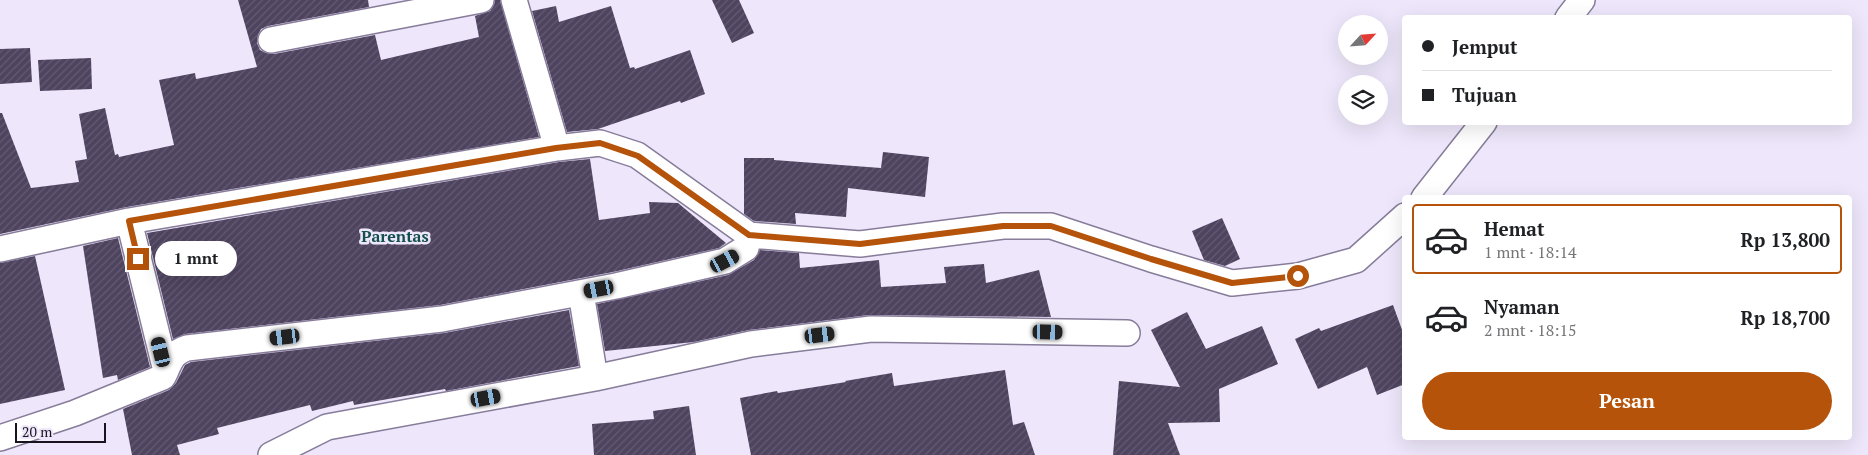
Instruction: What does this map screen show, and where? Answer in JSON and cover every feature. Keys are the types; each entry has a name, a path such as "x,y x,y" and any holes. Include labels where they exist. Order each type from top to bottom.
{"street":[{"path":"271,40 481,0"},
{"path":"514,0 556,148"},
{"path":"1570,15 1582,0"},
{"path":"1426,195 1482,125"},
{"path":"0,249 129,221 556,148 600,143 638,156 749,235 860,244 1003,226 1051,226 1232,283 1298,276 1356,260 1402,219"},
{"path":"129,221 166,371"},
{"path":"0,438 94,405 163,377 173,355 187,348 442,319 581,293 725,261 738,255 746,248 749,235"},
{"path":"581,293 595,378"},
{"path":"271,455 327,427 595,378 751,344 871,329 1126,333"}],"building":[{"path":"238,0 368,0 369,7 268,26 261,29 257,43 260,50 274,54 375,35 381,60 479,37 475,16 490,11 495,0 500,0 539,137 127,207 0,234 0,113 2,113 31,188 79,182 75,161 87,159 79,114 105,108 115,155 118,154 119,157 174,145 159,80 195,73 196,79 257,67"},
{"path":"712,0 739,0 754,33 732,43"},
{"path":"556,6 559,22 611,6 630,68 634,67 635,69 690,50 705,94 598,129 567,132 532,11"},
{"path":"30,48 32,82 0,84 0,49"},
{"path":"91,58 92,89 40,91 38,60"},
{"path":"883,152 929,157 925,197 848,188 846,217 795,213 796,224 754,221 744,214 744,158 774,158 774,160 881,168"},
{"path":"590,159 599,220 650,213 649,202 678,203 726,243 719,248 613,272 440,305 185,334 173,339 147,233 559,162"},
{"path":"1222,218 1240,259 1225,266 1204,260 1192,231"},
{"path":"118,238 150,367 118,380 117,375 103,378 83,246"},
{"path":"760,250 799,253 800,268 879,260 881,287 946,283 944,267 984,264 986,283 1039,270 1051,317 869,315 749,330 694,342 605,351 597,304 728,275 754,260"},
{"path":"35,256 65,390 0,404 0,263"},
{"path":"1393,305 1402,330 1402,385 1377,395 1367,367 1318,389 1295,339 1319,328 1321,331"},
{"path":"569,310 579,366 446,391 445,389 354,405 353,401 312,411 310,405 217,428 219,434 177,445 180,455 132,455 123,409 169,390 176,383 185,365 191,362 444,333"},
{"path":"1187,312 1206,349 1262,326 1278,364 1219,389 1220,422 1168,423 1180,455 1113,455 1119,381 1180,387 1151,330"},
{"path":"1005,370 1013,425 1024,422 1035,455 751,455 740,398 892,373 894,386"},
{"path":"689,406 696,455 594,455 592,424 654,419 653,411"}],"district":[{"name":"Parentas","path":"395,236"}],"route":[{"path":"138,259 129,221 556,148 600,143 638,156 749,235 860,244 1003,226 1051,226 1232,283 1298,276"}]}
